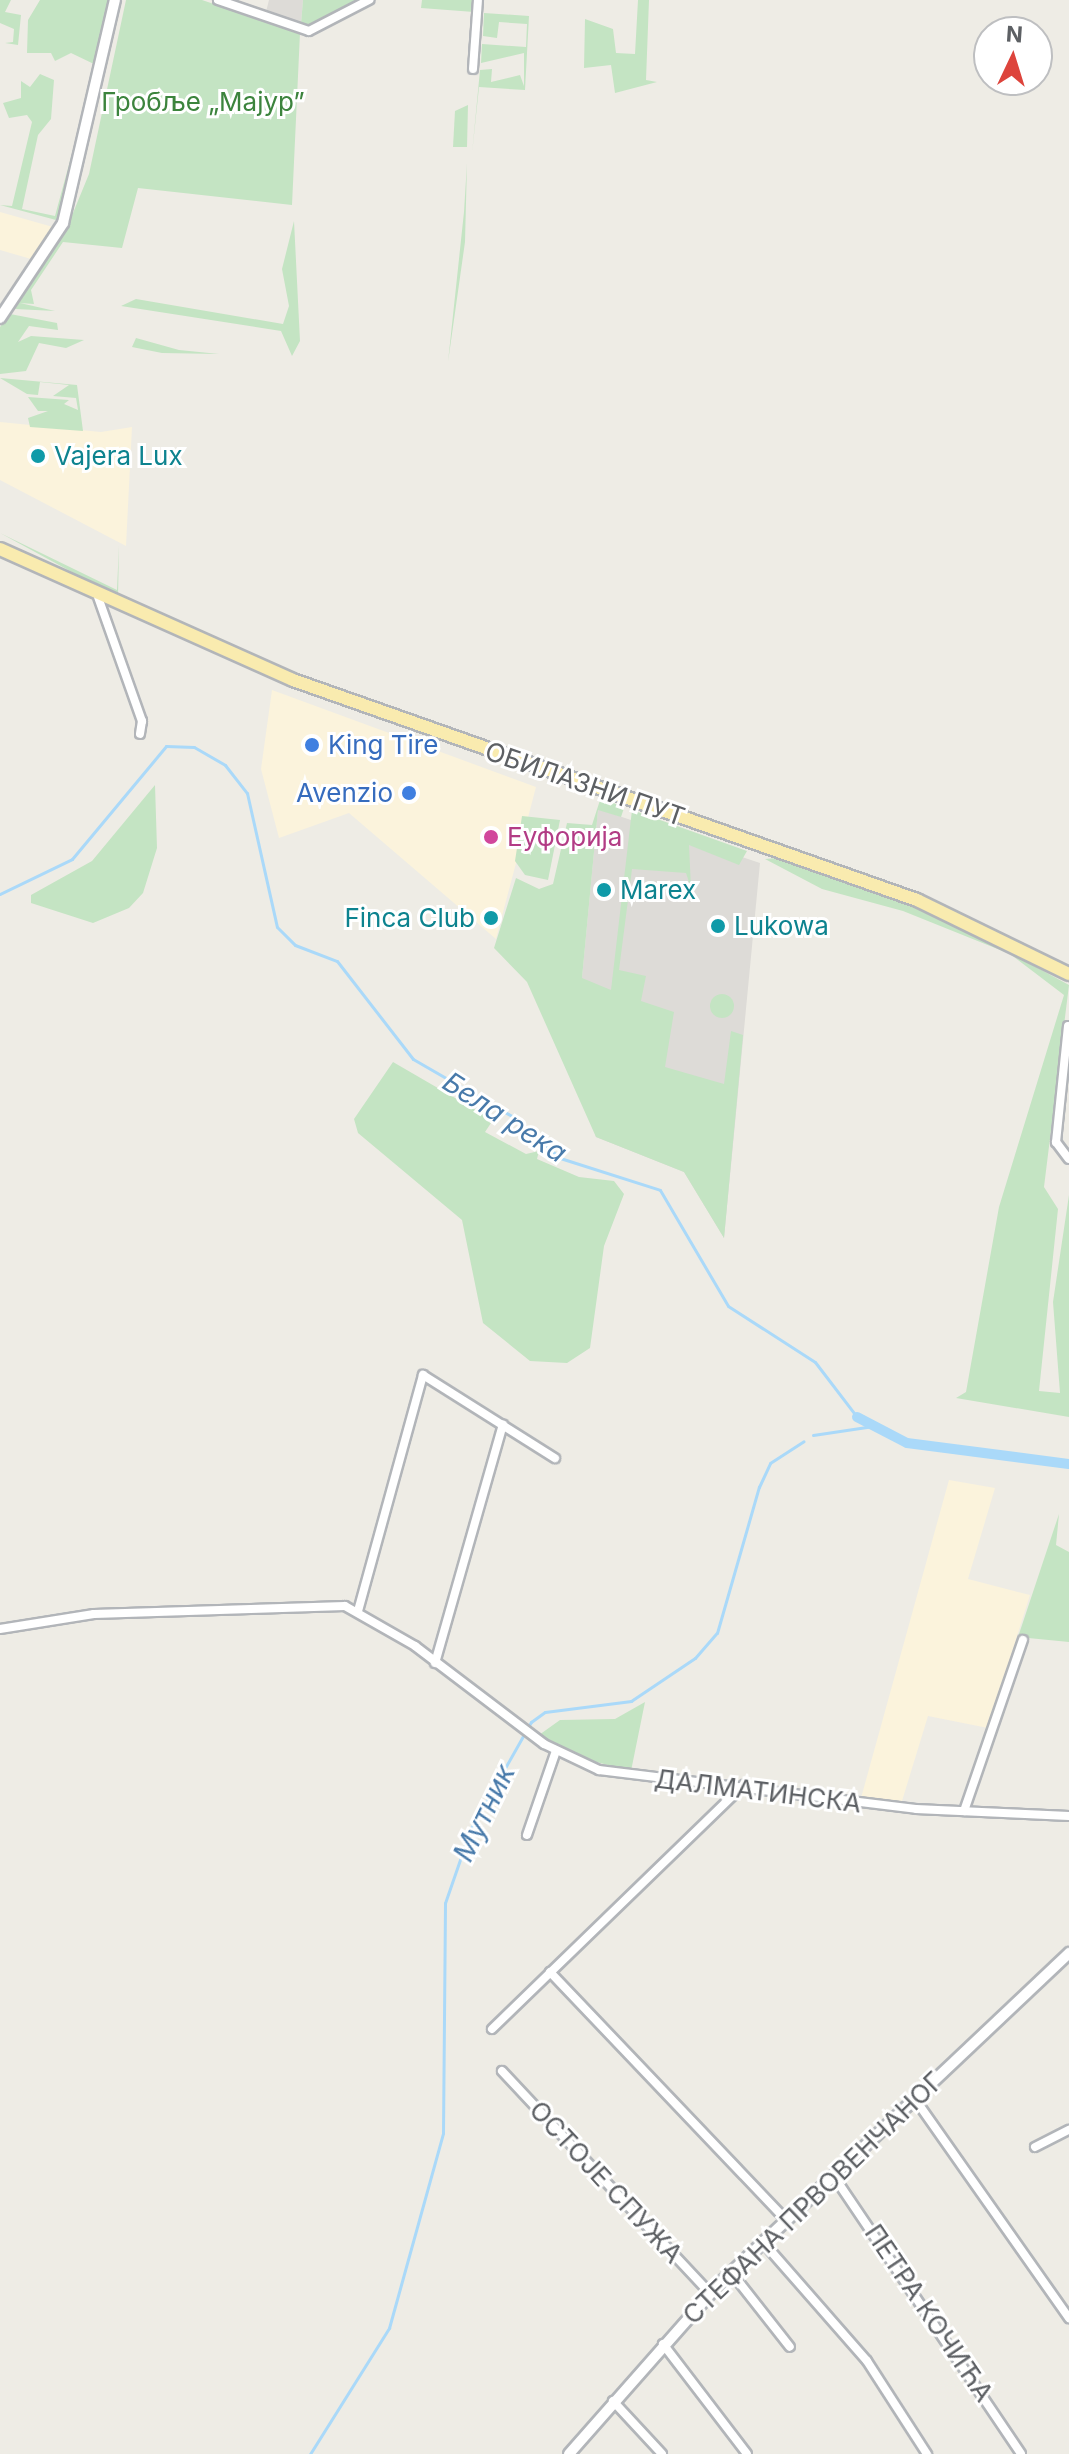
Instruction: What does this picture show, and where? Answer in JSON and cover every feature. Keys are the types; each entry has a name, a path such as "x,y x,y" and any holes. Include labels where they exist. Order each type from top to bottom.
{"main road":[{"name":"ОБИЛАЗНИ ПУТ","path":"0,549 98,597 337,696 917,900 1069,974"}],"street":[{"path":"0,318 63,223 115,0"},
{"path":"218,0 309,31 369,0"},
{"path":"473,69 478,0"},
{"path":"98,597 140,734"},
{"path":"1068,1026 1056,1142 1069,1159"},
{"path":"358,1611 423,1375 555,1458"},
{"path":"435,1663 503,1425"},
{"name":"ДАЛМАТИНСКА","path":"0,1629 94,1614 283,1604 358,1611 556,1751 634,1777 744,1785 964,1811 1069,1816"},
{"path":"964,1811 1023,1640"},
{"path":"527,1835 556,1751"},
{"path":"492,2029 744,1785"},
{"name":"СТЕФАНА ПРВОВЕНЧАНОГ","path":"569,2454 710,2293 1069,1953"},
{"path":"550,1972 785,2219"},
{"name":"ОСТОЈЕ СПУЖА","path":"502,2071 710,2293"},
{"path":"915,2099 1069,2318"},
{"path":"1035,2147 1069,2130"},
{"name":"ПЕТРА КОЧИЋА","path":"833,2175 1021,2454"},
{"path":"762,2241 867,2361 927,2454"},
{"path":"731,2272 790,2347"},
{"path":"663,2344 747,2454"},
{"path":"613,2401 662,2454"}],"shaded area":[{"path":"269,0 303,0 301,24 266,12"},
{"path":"0,212 53,227 31,259 0,250"},
{"path":"0,422 101,432 132,427 126,546 0,480"},
{"path":"272,690 536,787 496,939 349,813 279,838 261,769"},
{"path":"598,809 760,863 724,1238 684,1172 596,1137 574,1062"},
{"path":"949,1480 995,1488 968,1579 1030,1595 988,1728 928,1716 902,1801 861,1798"}],"green space":[{"path":"0,0 11,0 5,12 21,15 18,45 5,43 13,42 14,29 0,23"},
{"path":"40,0 112,0 64,202 56,220 0,205 12,206 32,122 27,115 9,118 3,103 21,98 21,81 30,87 40,74 54,80 51,119 38,135 22,209 55,216 96,65 71,53 55,61 51,53 27,53 28,20"},
{"name":"Гробље „Мајур”","path":"126,0 202,0 300,33 292,205 138,188 122,248 63,242 31,290 34,304 20,303 55,311 15,309 66,230 89,174"},
{"path":"303,0 358,0 312,26 301,24"},
{"path":"422,0 473,0 474,12 421,8"},
{"path":"638,0 649,0 646,80 657,82 615,93 611,65 584,68 585,19 613,29 616,53 635,54"},
{"path":"484,13 529,16 525,90 479,87 472,154 480,70 492,69 491,82 520,75 524,86 524,53 481,63 482,44 526,47 527,24 499,22 497,38 483,36"},
{"path":"468,105 467,147 453,147 455,111"},
{"path":"467,163 465,242 448,362 464,212"},
{"path":"294,221 300,341 292,356 281,331 121,306 136,299 283,324 289,306 282,269"},
{"path":"10,314 57,323 58,330 29,326 18,342 31,336 84,340 66,348 39,343 26,371 0,374 0,327"},
{"path":"136,338 179,350 219,354 162,353 132,347"},
{"path":"0,378 77,385 83,431 30,427 28,418 48,411 38,411 28,397 69,400 64,404 78,410 76,398 53,396 69,385 40,382 38,395 27,394"},
{"path":"0,533 117,590 119,545 118,597"},
{"path":"155,785 157,848 143,893 129,908 93,923 31,903 31,895 92,861"},
{"path":"601,797 624,808 621,817 598,810 582,978 611,990 632,810 747,851 739,865 689,845 691,888 686,873 632,869 619,970 646,976 641,1001 674,1012 665,1067 724,1084 731,1031 743,1035 724,1238 684,1172 596,1137 527,982 494,948 516,878 539,889 553,884 567,823 592,825"},
{"path":"522,816 560,820 548,880 525,875 515,861"},
{"path":"777,858 936,913 1069,985 1044,1187 1058,1209 1039,1391 1060,1393 1053,1302 1069,1195 1069,1417 956,1398 966,1392 999,1207 1064,995 1010,954 903,911 822,889 765,859"},
{"path":"722,994 733,1001 734,1006 727,1017 722,1018 711,1011 710,1006 717,995"},
{"path":"393,1062 493,1120 485,1132 526,1154 539,1151 537,1159 579,1177 614,1181 624,1194 604,1246 590,1348 567,1363 530,1361 483,1323 462,1220 358,1133 354,1119"},
{"path":"1059,1514 1056,1545 1069,1552 1069,1642 1018,1637"},
{"path":"645,1702 631,1771 581,1758 539,1735 560,1720 615,1719"}],"waterway":[{"name":"Бела река","path":"0,894 72,859 166,746 194,747 225,765 247,793 277,927 295,945 337,961 413,1059 515,1118 560,1158 660,1190 728,1306 815,1362 857,1417"},
{"path":"857,1417 907,1443 1069,1464"},
{"name":"Мутник","path":"813,1435 873,1426"},
{"name":"Мутник","path":"310,2454 389,2328 443,2133 445,1903 471,1828 531,1722 545,1712 631,1701 695,1658 717,1633 759,1487 770,1463 804,1441"}],"place":[{"name":"Vajera Lux","path":"38,456"},
{"name":"King Tire","path":"312,745"},
{"name":"Avenzio","path":"409,793"},
{"name":"Еуфорија","path":"491,837"},
{"name":"Marex","path":"604,890"},
{"name":"Finca Club","path":"491,918"},
{"name":"Lukowa","path":"718,926"}]}
